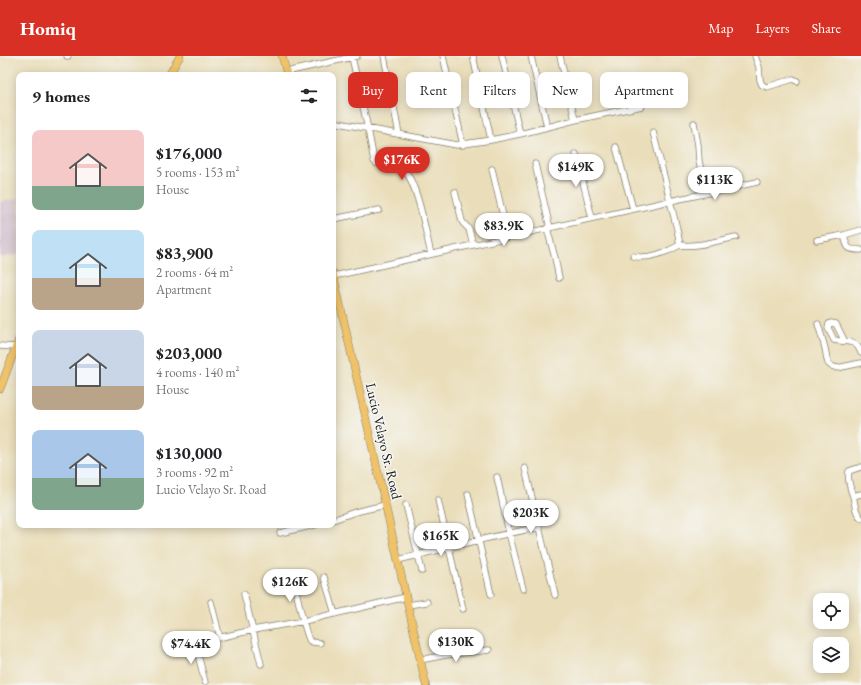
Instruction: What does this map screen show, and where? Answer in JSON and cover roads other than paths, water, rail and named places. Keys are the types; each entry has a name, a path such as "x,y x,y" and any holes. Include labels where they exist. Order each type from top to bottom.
{"main road":[{"path":"171,72 180,56"},
{"path":"282,56 286,72"},
{"name":"Lucio Velayo Sr. Road","path":"336,288 426,685"},
{"path":"0,390 15,347"}],"street":[{"path":"290,72 355,56 374,162 399,166 403,168 409,177 419,204 431,254"},
{"path":"384,56 399,134"},
{"path":"443,56 463,145"},
{"path":"473,56 491,140"},
{"path":"502,56 520,134"},
{"path":"531,56 547,127"},
{"path":"560,56 575,120"},
{"path":"755,56 759,67 762,85 767,87 793,79 797,81"},
{"path":"336,123 463,145 520,134 575,120 632,108"},
{"path":"694,123 699,162 708,193"},
{"path":"653,132 680,245"},
{"path":"616,147 633,209"},
{"path":"576,154 592,218"},
{"path":"535,164 558,278"},
{"path":"492,169 508,237"},
{"path":"336,274 757,182"},
{"path":"455,192 462,221 469,229 473,245"},
{"path":"336,218 378,210"},
{"path":"817,240 861,230"},
{"path":"844,235 848,248 861,250"},
{"path":"633,256 640,257 665,252 680,245 687,246 701,244 736,237"},
{"path":"818,324 828,363 831,366 837,368 861,363"},
{"path":"844,340 857,345 861,353"},
{"path":"0,346 15,347"},
{"path":"861,467 849,471 848,473 856,511 858,516 861,518"},
{"path":"525,468 555,595"},
{"path":"497,477 509,534 523,588"},
{"path":"468,494 491,594"},
{"path":"853,496 861,494"},
{"path":"438,500 463,609"},
{"path":"336,519 355,512 385,505"},
{"path":"406,505 422,571"},
{"path":"398,560 539,527"},
{"path":"280,533 302,528"},
{"path":"324,577 334,614"},
{"path":"294,582 308,639 313,642 320,642"},
{"path":"244,594 261,664"},
{"path":"187,645 253,630 304,621 406,597"},
{"path":"211,602 220,638"},
{"path":"408,606 427,602"},
{"path":"194,643 205,682"},
{"path":"420,660 488,650"}]}
